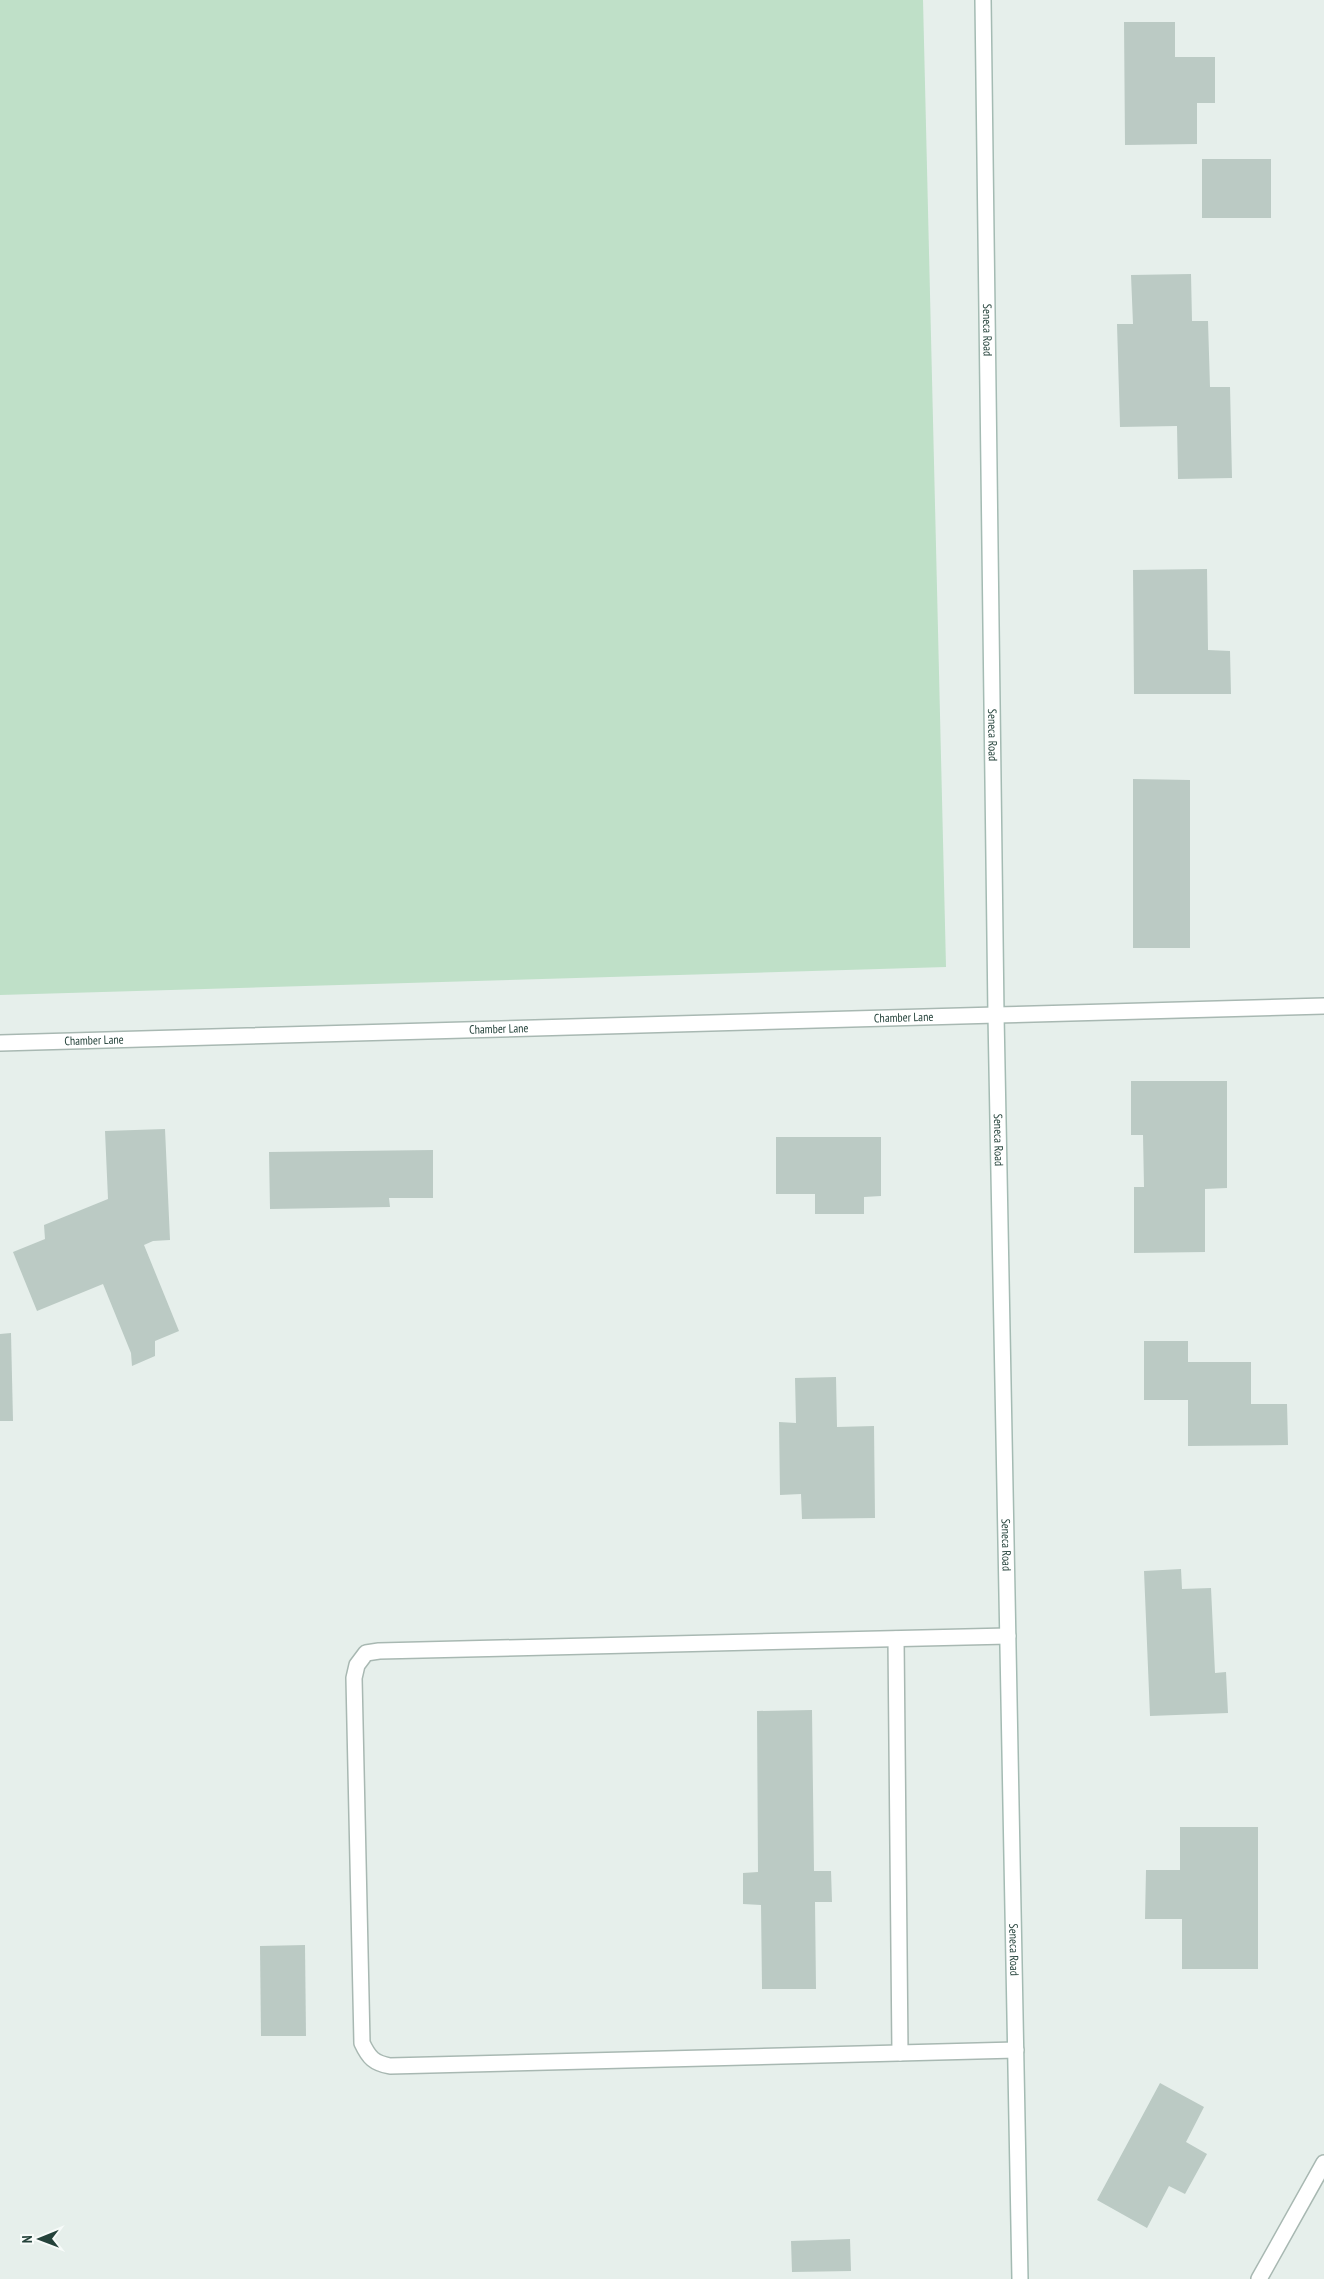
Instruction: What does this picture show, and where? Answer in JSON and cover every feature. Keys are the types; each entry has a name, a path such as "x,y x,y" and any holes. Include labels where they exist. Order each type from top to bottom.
{"street":[{"name":"Seneca Road","path":"983,0 996,1015 1020,2279"},
{"name":"Chamber Lane","path":"0,1043 1324,1006"},
{"path":"1008,1636 896,1640 379,1650 366,1653 357,1665 354,1678 362,2043 368,2055 375,2063 390,2066 1016,2050"},
{"path":"896,1640 900,2053"},
{"path":"1259,2279 1324,2163"}],"green space":[{"path":"0,0 923,0 946,967 0,995"}],"building":[{"path":"1124,22 1175,22 1175,57 1215,57 1215,103 1197,103 1197,144 1125,145"},
{"path":"1202,159 1271,159 1271,218 1202,218"},
{"path":"1191,274 1192,321 1208,321 1210,387 1230,387 1232,478 1178,479 1177,426 1120,427 1117,324 1133,324 1131,275"},
{"path":"1207,569 1208,650 1230,651 1231,694 1134,694 1133,570"},
{"path":"1133,779 1190,780 1190,948 1133,948"},
{"path":"1131,1081 1227,1081 1227,1188 1205,1189 1205,1252 1134,1253 1134,1187 1144,1187 1143,1135 1131,1135"},
{"path":"165,1129 170,1240 153,1241 144,1245 179,1331 155,1341 155,1356 132,1366 131,1353 103,1284 37,1311 13,1252 45,1239 44,1225 108,1199 105,1131"},
{"path":"776,1137 881,1137 881,1196 864,1197 864,1214 815,1214 815,1194 776,1194"},
{"path":"433,1150 433,1198 389,1198 390,1207 270,1209 269,1152"},
{"path":"11,1333 13,1421 0,1421 0,1334"},
{"path":"1144,1341 1188,1341 1188,1362 1251,1362 1251,1404 1287,1404 1288,1445 1188,1446 1188,1400 1144,1400"},
{"path":"836,1377 837,1427 874,1426 875,1518 802,1519 801,1494 780,1495 779,1422 796,1423 795,1378"},
{"path":"1181,1569 1182,1589 1211,1588 1215,1673 1226,1672 1228,1713 1150,1716 1144,1571"},
{"path":"812,1710 814,1871 831,1871 832,1902 815,1902 816,1989 762,1989 761,1905 743,1904 743,1873 758,1872 757,1711"},
{"path":"1180,1827 1258,1827 1258,1969 1182,1969 1182,1919 1145,1919 1146,1870 1180,1870"},
{"path":"305,1945 306,2036 261,2036 260,1946"},
{"path":"1160,2083 1204,2107 1186,2142 1207,2154 1185,2194 1169,2186 1147,2228 1097,2200"},
{"path":"850,2239 851,2271 792,2272 791,2241"}]}
